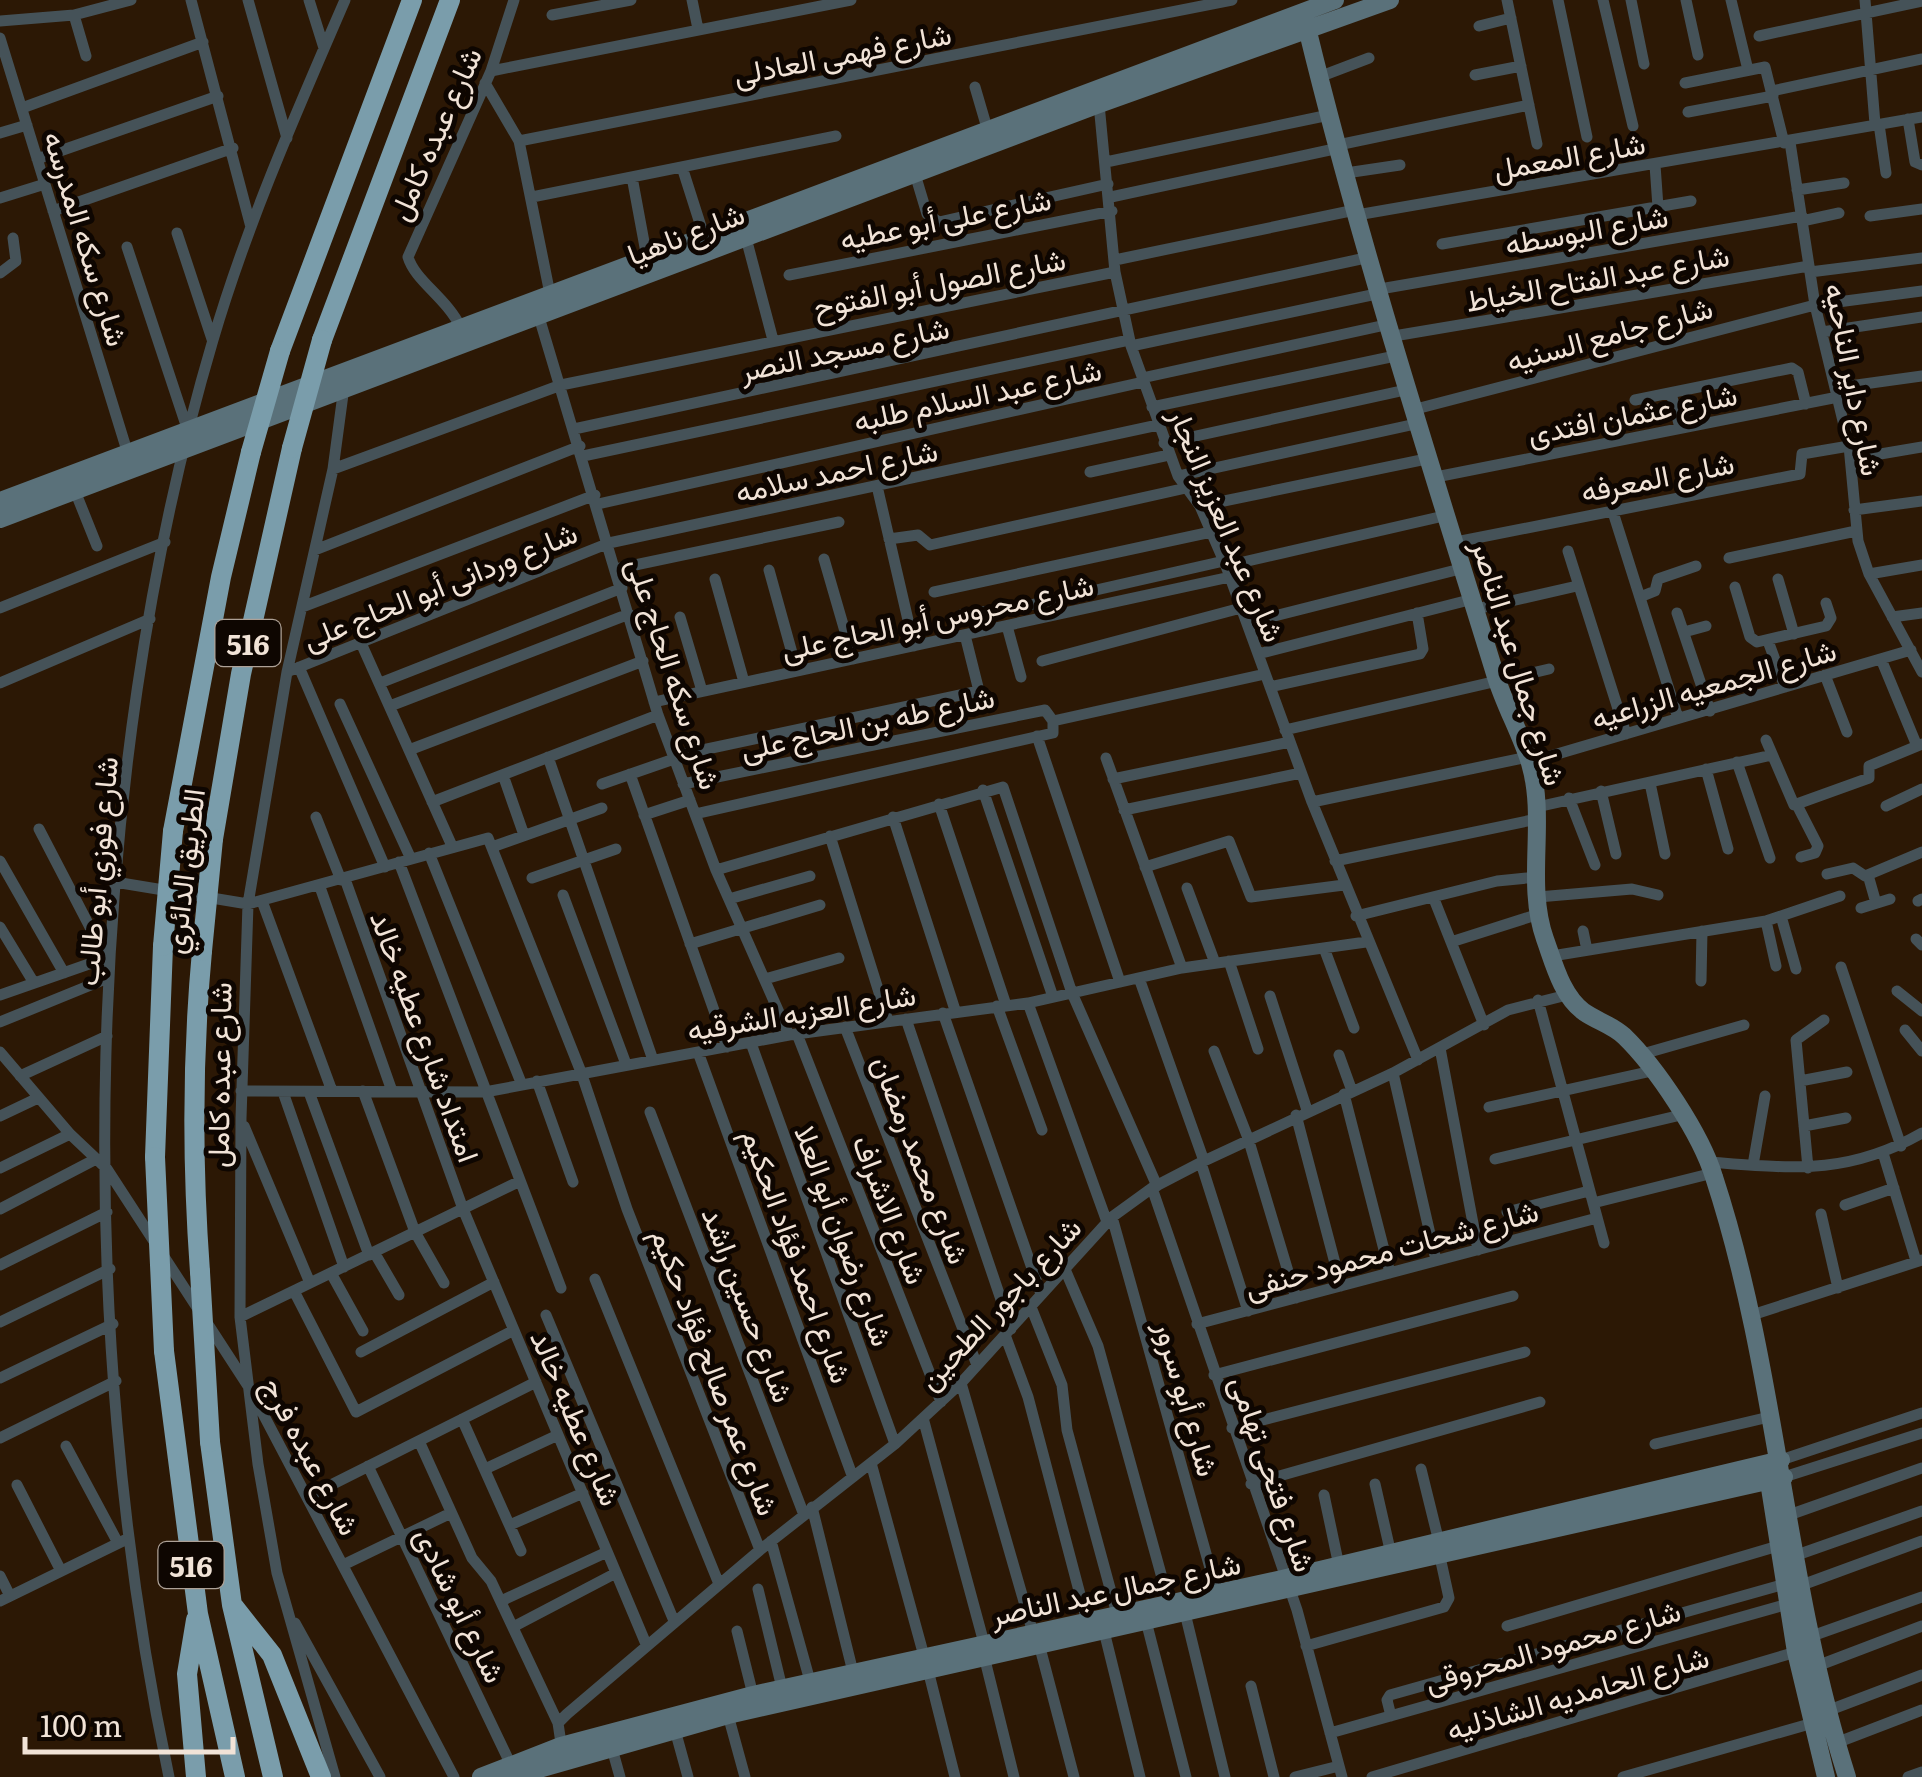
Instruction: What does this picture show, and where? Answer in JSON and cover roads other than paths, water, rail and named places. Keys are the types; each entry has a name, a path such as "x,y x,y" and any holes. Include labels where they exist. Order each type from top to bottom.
{"highway":[{"name":"الطريق الدائري","path":"235,1777 198,1614 164,1351 156,1157 163,946 174,831 221,577 251,452 280,351 412,0"},
{"name":"الطريق الدائري","path":"273,1777 232,1606 210,1442 192,1160 192,1060 213,839 241,674 292,448 322,340 450,0"},
{"path":"232,1606 272,1655 321,1777"},
{"path":"196,1777 187,1674 198,1614"}],"street":[{"path":"0,21 74,15 131,0"},
{"path":"192,0 251,228"},
{"path":"248,0 287,138"},
{"path":"309,0 324,48"},
{"name":"شارع فوزي أبو طالب","path":"169,1777 124,1541 107,1212 107,958 150,620 187,437 213,341 251,228 346,0"},
{"name":"شارع عبده كامل","path":"460,328 446,300 412,270 408,257 488,77 514,0"},
{"path":"552,15 631,0"},
{"path":"692,0 698,29"},
{"path":"550,294 519,141 488,77 698,29 851,0"},
{"name":"شارع فهمى العادلى","path":"519,141 1232,0"},
{"name":"شارع ناهيا","path":"0,501 128,454 539,317 1098,104 1334,0"},
{"name":"شارع ناهيا","path":"345,382 460,328 986,128 1303,15 1390,0"},
{"path":"1507,0 1537,144"},
{"path":"1558,0 1586,136"},
{"path":"1603,0 1632,126"},
{"path":"1631,0 1644,64"},
{"path":"1686,0 1698,55"},
{"path":"1731,0 1748,70"},
{"path":"1759,36 1866,6 1922,1"},
{"path":"1866,6 1877,124 1886,173"},
{"path":"74,15 86,56"},
{"name":"شارع جمال عبد الناصر","path":"1303,15 1356,212 1498,684 1529,759 1536,813 1539,905 1567,995"},
{"path":"1479,26 1510,18"},
{"name":"شارع سكه المدرسه","path":"0,38 3,61 22,108 128,454"},
{"path":"22,108 203,42"},
{"path":"1319,76 1370,58"},
{"path":"1688,112 1872,67 1922,59"},
{"path":"1475,75 1521,66"},
{"path":"1684,83 1766,68 1772,93"},
{"path":"975,86 986,128"},
{"name":"شارع داير الناحيه","path":"1772,93 1798,190 1815,304 1850,452 1856,531 1869,574 1922,672"},
{"path":"37,159 218,96"},
{"name":"شارع عبد العزيز النجار","path":"1098,104 1115,266 1130,343 1166,449 1178,476 1200,506 1227,568 1366,942 1418,1060"},
{"path":"915,174 927,214 939,222 1338,147 1529,105"},
{"path":"1106,162 1329,115"},
{"name":"شارع المعمل","path":"1115,266 1356,212 1922,117"},
{"path":"1908,119 1915,162 1922,166"},
{"path":"0,133 27,125"},
{"path":"532,197 836,136"},
{"path":"53,211 233,148"},
{"path":"1346,173 1400,165"},
{"path":"1654,165 1658,207"},
{"path":"682,166 704,236"},
{"path":"632,177 646,258"},
{"path":"1798,190 1844,183"},
{"path":"0,198 45,184"},
{"path":"1442,244 1691,201"},
{"path":"1870,216 1922,208"},
{"name":"شارع على أبو عطيه","path":"789,275 1112,211"},
{"name":"شارع البوسطه","path":"315,550 581,451 1380,291 1839,213"},
{"path":"177,234 213,341"},
{"path":"0,272 16,261 13,238"},
{"path":"746,238 773,340"},
{"path":"127,247 187,437"},
{"name":"شارع مسجد النصر","path":"574,429 1123,313 1370,256"},
{"name":"شارع عبد الفتاح الخياط","path":"1143,380 1392,330 1810,269 1922,258"},
{"name":"شارع الصول أبو الفتوح","path":"333,469 560,385 1115,266"},
{"name":"شارع جامع السنيه","path":"1178,476 1418,416 1815,304 1922,291"},
{"name":"شارع سكه الحاج على","path":"539,317 656,708 716,870 764,980 793,1034"},
{"path":"1822,332 1922,317"},
{"path":"1152,407 1400,355"},
{"path":"1635,400 1792,368 1798,372 1806,404"},
{"name":"شارع عثمان افتدى","path":"1436,476 1806,404 1836,392 1922,376"},
{"name":"شارع عبد السلام طلبه","path":"302,607 596,500 1143,380"},
{"name":"شارع عبده كامل","path":"335,1777 271,1546 240,1317 240,1118 255,902 302,607 333,469 345,382"},
{"path":"1090,472 1166,449 1410,389"},
{"path":"1671,393 1680,428"},
{"name":"شارع احمد سلامه","path":"609,543 1158,425"},
{"name":"شارع ناهيا","path":"0,518 75,490 187,437"},
{"path":"1850,452 1922,447"},
{"name":"شارع المعرفه","path":"1456,542 1800,474 1802,454 1850,452"},
{"path":"1200,506 1431,458"},
{"path":"877,486 914,646"},
{"path":"889,539 920,535 930,545 1186,488"},
{"path":"75,490 96,546"},
{"path":"1854,510 1922,501"},
{"path":"1612,509 1678,718"},
{"path":"961,615 1227,568 1448,515"},
{"path":"616,568 839,522"},
{"path":"1729,558 1856,531"},
{"path":"934,592 1211,532"},
{"path":"0,608 165,542"},
{"name":"شارع وردانى أبو الحاج على","path":"293,670 609,543"},
{"path":"1568,551 1626,734"},
{"path":"824,559 853,659"},
{"path":"1869,574 1922,565"},
{"path":"1640,596 1656,591 1658,579 1696,566"},
{"name":"شارع محروس أبو الحاج على","path":"432,802 548,758 702,691 1007,626 1227,568"},
{"path":"1247,623 1464,568"},
{"path":"769,570 797,671"},
{"path":"714,579 744,682"},
{"path":"1778,579 1794,634"},
{"path":"1258,654 1417,613 1577,586"},
{"path":"1735,586 1750,637 1768,641 1829,624 1826,603"},
{"path":"380,683 622,588"},
{"path":"1042,661 1241,608"},
{"path":"695,814 1037,736 1055,731 1052,721 1420,654 1424,649 1417,613"},
{"path":"1677,613 1710,711"},
{"path":"1892,617 1922,613"},
{"path":"390,706 630,614"},
{"path":"680,617 702,691"},
{"path":"0,684 150,620"},
{"path":"1007,626 1021,676"},
{"path":"1684,632 1706,626"},
{"path":"602,784 674,758 979,691 965,634"},
{"path":"1768,641 1784,687"},
{"path":"361,643 452,846"},
{"name":"شارع الجمعيه الزراعيه","path":"1312,802 1529,759 1710,711 1910,650"},
{"path":"1797,805 1869,778 1868,766 1919,745 1881,659"},
{"path":"410,750 643,661"},
{"path":"1113,779 1549,669"},
{"path":"293,670 385,867"},
{"path":"1825,675 1847,732"},
{"path":"340,704 405,860 518,1182 562,1288"},
{"name":"شارع طه بن الحاج على","path":"684,784 1045,710 1052,721"},
{"path":"1037,736 1120,982"},
{"path":"1766,740 1789,801 1797,805 1818,846 1815,853 1801,857"},
{"path":"1335,861 1536,813 1569,798 1772,754"},
{"path":"548,758 653,1060"},
{"path":"1106,758 1182,968"},
{"path":"1737,762 1770,858"},
{"path":"1706,768 1728,849"},
{"path":"1124,810 1301,773"},
{"path":"630,774 727,1047"},
{"path":"502,775 524,835"},
{"path":"1650,783 1665,854"},
{"path":"716,870 1001,786 1072,993"},
{"path":"1886,806 1922,789"},
{"path":"982,790 1053,997"},
{"path":"1600,792 1616,854"},
{"path":"1569,798 1595,865"},
{"path":"644,815 690,800"},
{"path":"938,804 1042,1130"},
{"path":"115,882 255,902 320,887 485,837 491,843 524,835 602,808"},
{"name":"امتداد شارع عطيه خالد","path":"316,817 343,880 463,1209"},
{"path":"893,817 949,1012 1041,1294"},
{"path":"0,995 107,958 39,829"},
{"path":"830,836 888,1021"},
{"path":"1145,867 1229,841 1251,897 1344,885"},
{"name":"شارع عمر صالح فؤاد حكيم","path":"491,843 582,1072 627,1209 760,1550"},
{"path":"532,878 616,849"},
{"path":"1828,874 1853,868 1862,876 1868,875 1922,852"},
{"path":"430,853 522,1084"},
{"path":"0,861 64,972"},
{"path":"1868,875 1876,904"},
{"path":"729,899 810,876"},
{"path":"1356,916 1498,881 1537,876"},
{"path":"320,887 392,1090"},
{"path":"1187,888 1258,1049"},
{"path":"1451,942 1539,905 1632,889 1658,895"},
{"path":"564,895 626,1064"},
{"path":"1552,956 1766,921 1840,896"},
{"path":"1860,908 1890,898"},
{"path":"1434,899 1484,1024"},
{"path":"255,902 332,1091"},
{"path":"690,944 820,905"},
{"path":"1781,916 1796,970"},
{"path":"1766,921 1776,966"},
{"path":"0,926 34,983"},
{"path":"1583,931 1587,950"},
{"path":"1701,981 1702,931"},
{"name":"شارع العزبه الشرقيه","path":"241,1091 485,1092 793,1034 1028,1003 1182,968 1366,942"},
{"path":"1324,948 1354,1028"},
{"path":"764,980 838,958"},
{"path":"1841,967 1900,1146"},
{"path":"0,1022 108,978"},
{"path":"1139,978 1248,1310"},
{"path":"1897,991 1922,1012"},
{"name":"شارع فتحى تهامى","path":"1072,993 1155,1187 1306,1646 1340,1771"},
{"path":"1567,995 1583,1011 1622,1034 1640,1055 1711,1167 1752,1315 1774,1440 1778,1546 1812,1636 1826,1777"},
{"name":"شارع باجور الطحين","path":"558,1723 646,1644 895,1444 962,1383 1109,1219 1155,1187 1248,1138 1393,1073 1484,1024 1538,1000 1567,995"},
{"path":"1270,996 1341,1286"},
{"path":"1538,1000 1604,1243"},
{"name":"شارع أبو سرور","path":"1028,1003 1109,1219 1217,1593"},
{"path":"906,1019 1102,1621"},
{"path":"1808,1168 1797,1038 1813,1032 1824,1020"},
{"path":"1640,1055 1744,1025"},
{"name":"شارع محمد رمضان","path":"845,1027 978,1365"},
{"path":"1905,1030 1922,1051"},
{"name":"شارع الاشراف","path":"793,1034 941,1402"},
{"path":"20,1076 108,1036"},
{"name":"شارع رضوان أبو العلا","path":"750,1044 895,1444"},
{"path":"1440,1048 1478,1250"},
{"path":"1214,1050 1248,1138 1296,1298"},
{"name":"شارع عبده فرج","path":"0,1052 70,1134 107,1169 250,1389 454,1777"},
{"name":"شارع احمد فؤاد الحكيم","path":"698,1052 852,1476"},
{"path":"1340,1054 1390,1273"},
{"path":"1489,1107 1652,1071"},
{"path":"1800,1081 1847,1072"},
{"path":"1393,1073 1436,1260"},
{"path":"537,1082 573,1182"},
{"path":"362,1090 415,1232 444,1283"},
{"path":"283,1092 344,1267"},
{"path":"310,1092 371,1254 398,1295"},
{"path":"1752,1165 1765,1096"},
{"path":"0,1116 38,1098"},
{"name":"شارع حسين راشد","path":"650,1112 808,1511 853,1672"},
{"path":"1495,1159 1681,1115"},
{"path":"240,1118 310,1283"},
{"path":"1804,1126 1846,1118"},
{"path":"1507,1212 1591,1197 1711,1167 1842,1166 1900,1146 1922,1133"},
{"path":"0,1168 70,1134"},
{"path":"1752,1315 1919,1260 1883,1153"},
{"path":"0,1209 96,1158"},
{"path":"240,1317 518,1182"},
{"path":"1845,1205 1894,1188"},
{"name":"شارع عطيه خالد","path":"463,1209 646,1644"},
{"path":"0,1265 107,1212"},
{"path":"1821,1214 1838,1288"},
{"name":"شارع شحات محمود حنفى","path":"1197,1324 1597,1218"},
{"path":"1064,1267 1098,1346 1226,1777"},
{"path":"0,1322 110,1269"},
{"path":"331,1273 363,1330"},
{"path":"596,1279 719,1584"},
{"path":"361,1352 494,1282"},
{"path":"294,1291 356,1412 514,1330"},
{"path":"1214,1375 1513,1296"},
{"path":"1031,1307 1062,1385 1102,1621 1140,1777"},
{"path":"546,1315 674,1621"},
{"path":"0,1378 113,1324"},
{"path":"1232,1428 1524,1352"},
{"path":"0,1438 116,1381"},
{"path":"307,1497 536,1382"},
{"path":"962,1383 1074,1777"},
{"path":"1251,1484 1540,1402"},
{"path":"1775,1470 1922,1414"},
{"path":"923,1418 1014,1777"},
{"path":"1654,1444 1769,1418"},
{"path":"462,1419 521,1551"},
{"path":"1775,1470 1922,1434"},
{"path":"484,1469 558,1435"},
{"path":"418,1441 472,1558 491,1580 558,1723 562,1752"},
{"path":"0,1576 5,1598 124,1541 66,1446"},
{"path":"871,1462 955,1777"},
{"name":"شارع أبو شادى","path":"368,1466 511,1770"},
{"path":"1789,1515 1922,1468"},
{"path":"1306,1646 1444,1606 1449,1598 1421,1469"},
{"path":"1775,1470 1797,1555 1788,1604 1796,1652 1847,1777"},
{"name":"شارع جمال عبد الناصر","path":"562,1752 611,1746 1102,1621 1286,1585 1775,1470"},
{"path":"1374,1484 1391,1554"},
{"path":"18,1485 62,1571"},
{"path":"510,1525 582,1493"},
{"path":"1324,1495 1339,1566"},
{"path":"1797,1555 1922,1510"},
{"path":"343,1565 451,1513"},
{"path":"772,1541 810,1681"},
{"path":"1391,1716 1387,1700 1390,1695 1793,1584 1922,1542"},
{"path":"1507,1626 1778,1546"},
{"name":"شارع جمال عبد الناصر","path":"1102,1621 1146,1622 1217,1593 1286,1585 1339,1566 1391,1554 1439,1550"},
{"path":"501,1602 607,1552"},
{"path":"513,1627 616,1573"},
{"path":"758,1589 782,1688"},
{"path":"1812,1636 1922,1597"},
{"path":"284,1602 380,1777"},
{"name":"شارع محمود المحروقى","path":"1330,1733 1788,1604"},
{"path":"1146,1622 1186,1777"},
{"path":"1817,1666 1922,1626"},
{"path":"737,1630 754,1695"},
{"name":"شارع الحامديه الشاذليه","path":"1372,1777 1796,1652"},
{"name":"شارع جمال عبد الناصر","path":"481,1777 754,1695 853,1672 926,1663"},
{"path":"1624,1777 1820,1717 1922,1675"},
{"path":"1251,1686 1274,1777"},
{"path":"1836,1743 1922,1710"},
{"path":"728,1715 745,1777"},
{"path":"675,1730 688,1777"},
{"path":"611,1746 620,1777"},
{"path":"1295,1777 1340,1771"},
{"path":"1908,1777 1922,1772"}]}
